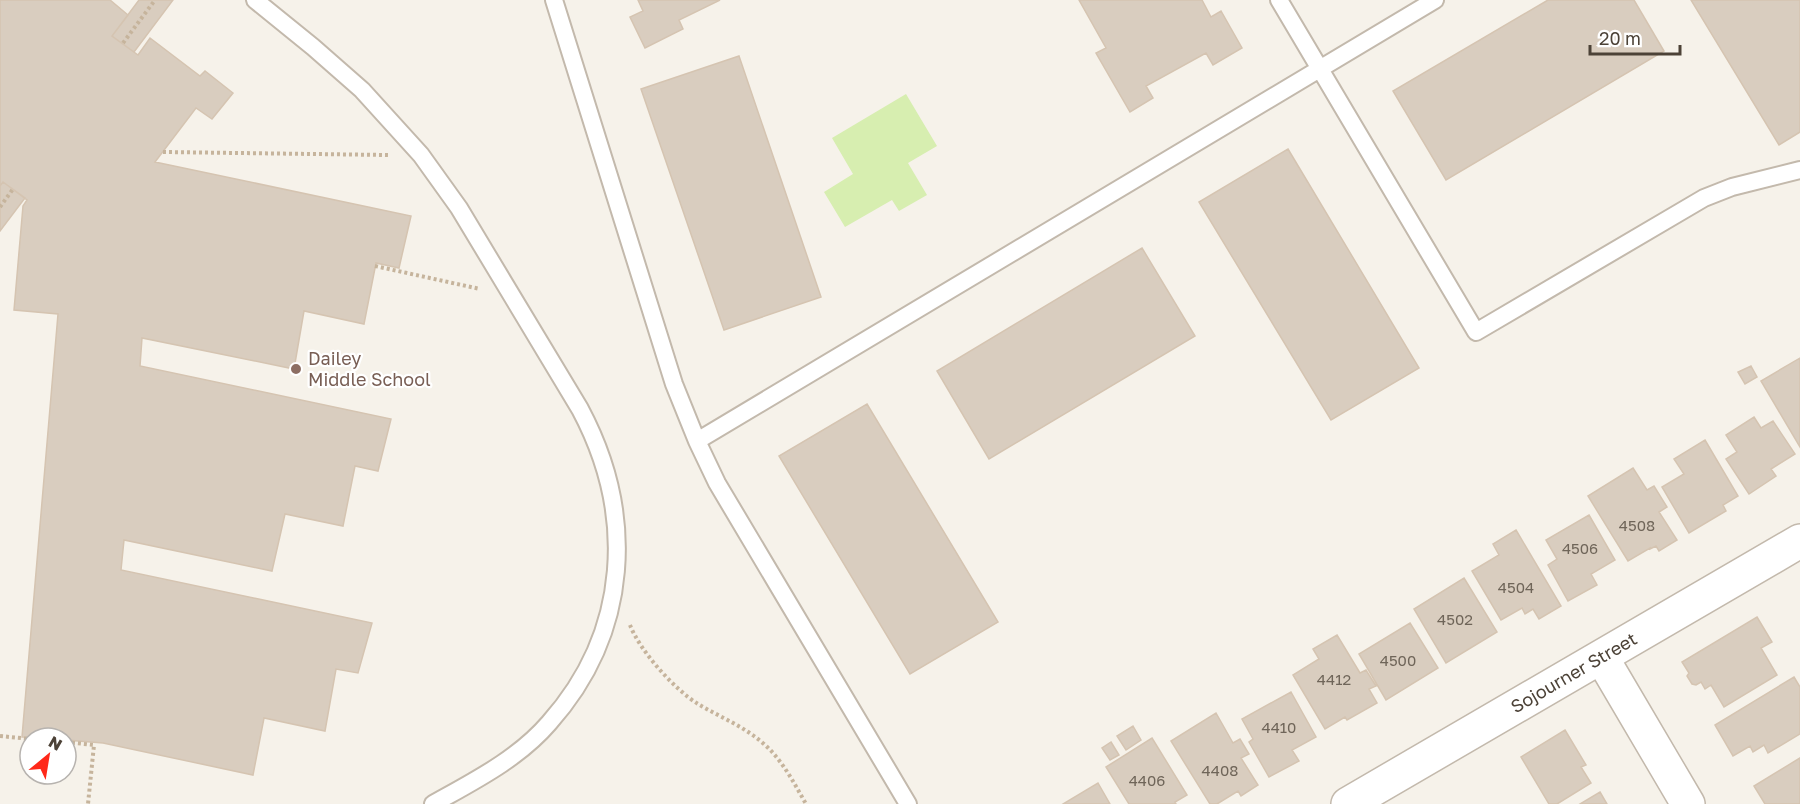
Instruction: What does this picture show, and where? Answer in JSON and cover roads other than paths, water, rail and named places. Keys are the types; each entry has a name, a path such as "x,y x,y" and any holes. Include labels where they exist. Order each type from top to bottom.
{"street":[{"name":"Sojourner Street","path":"1348,804 1800,541"},
{"path":"1602,658 1688,804"}],"lane":[{"path":"255,0 362,90 421,155 459,208 593,434 610,483 616,512 618,540 615,588 609,616 589,664 549,724 514,755 434,804"},
{"path":"554,0 674,384 697,441 717,483 908,804"},
{"path":"1279,0 1476,332 1704,198 1732,187 1800,170"},
{"path":"697,441 1435,0"}],"place":[{"name":"Dailey Middle School","path":"296,369"}]}
